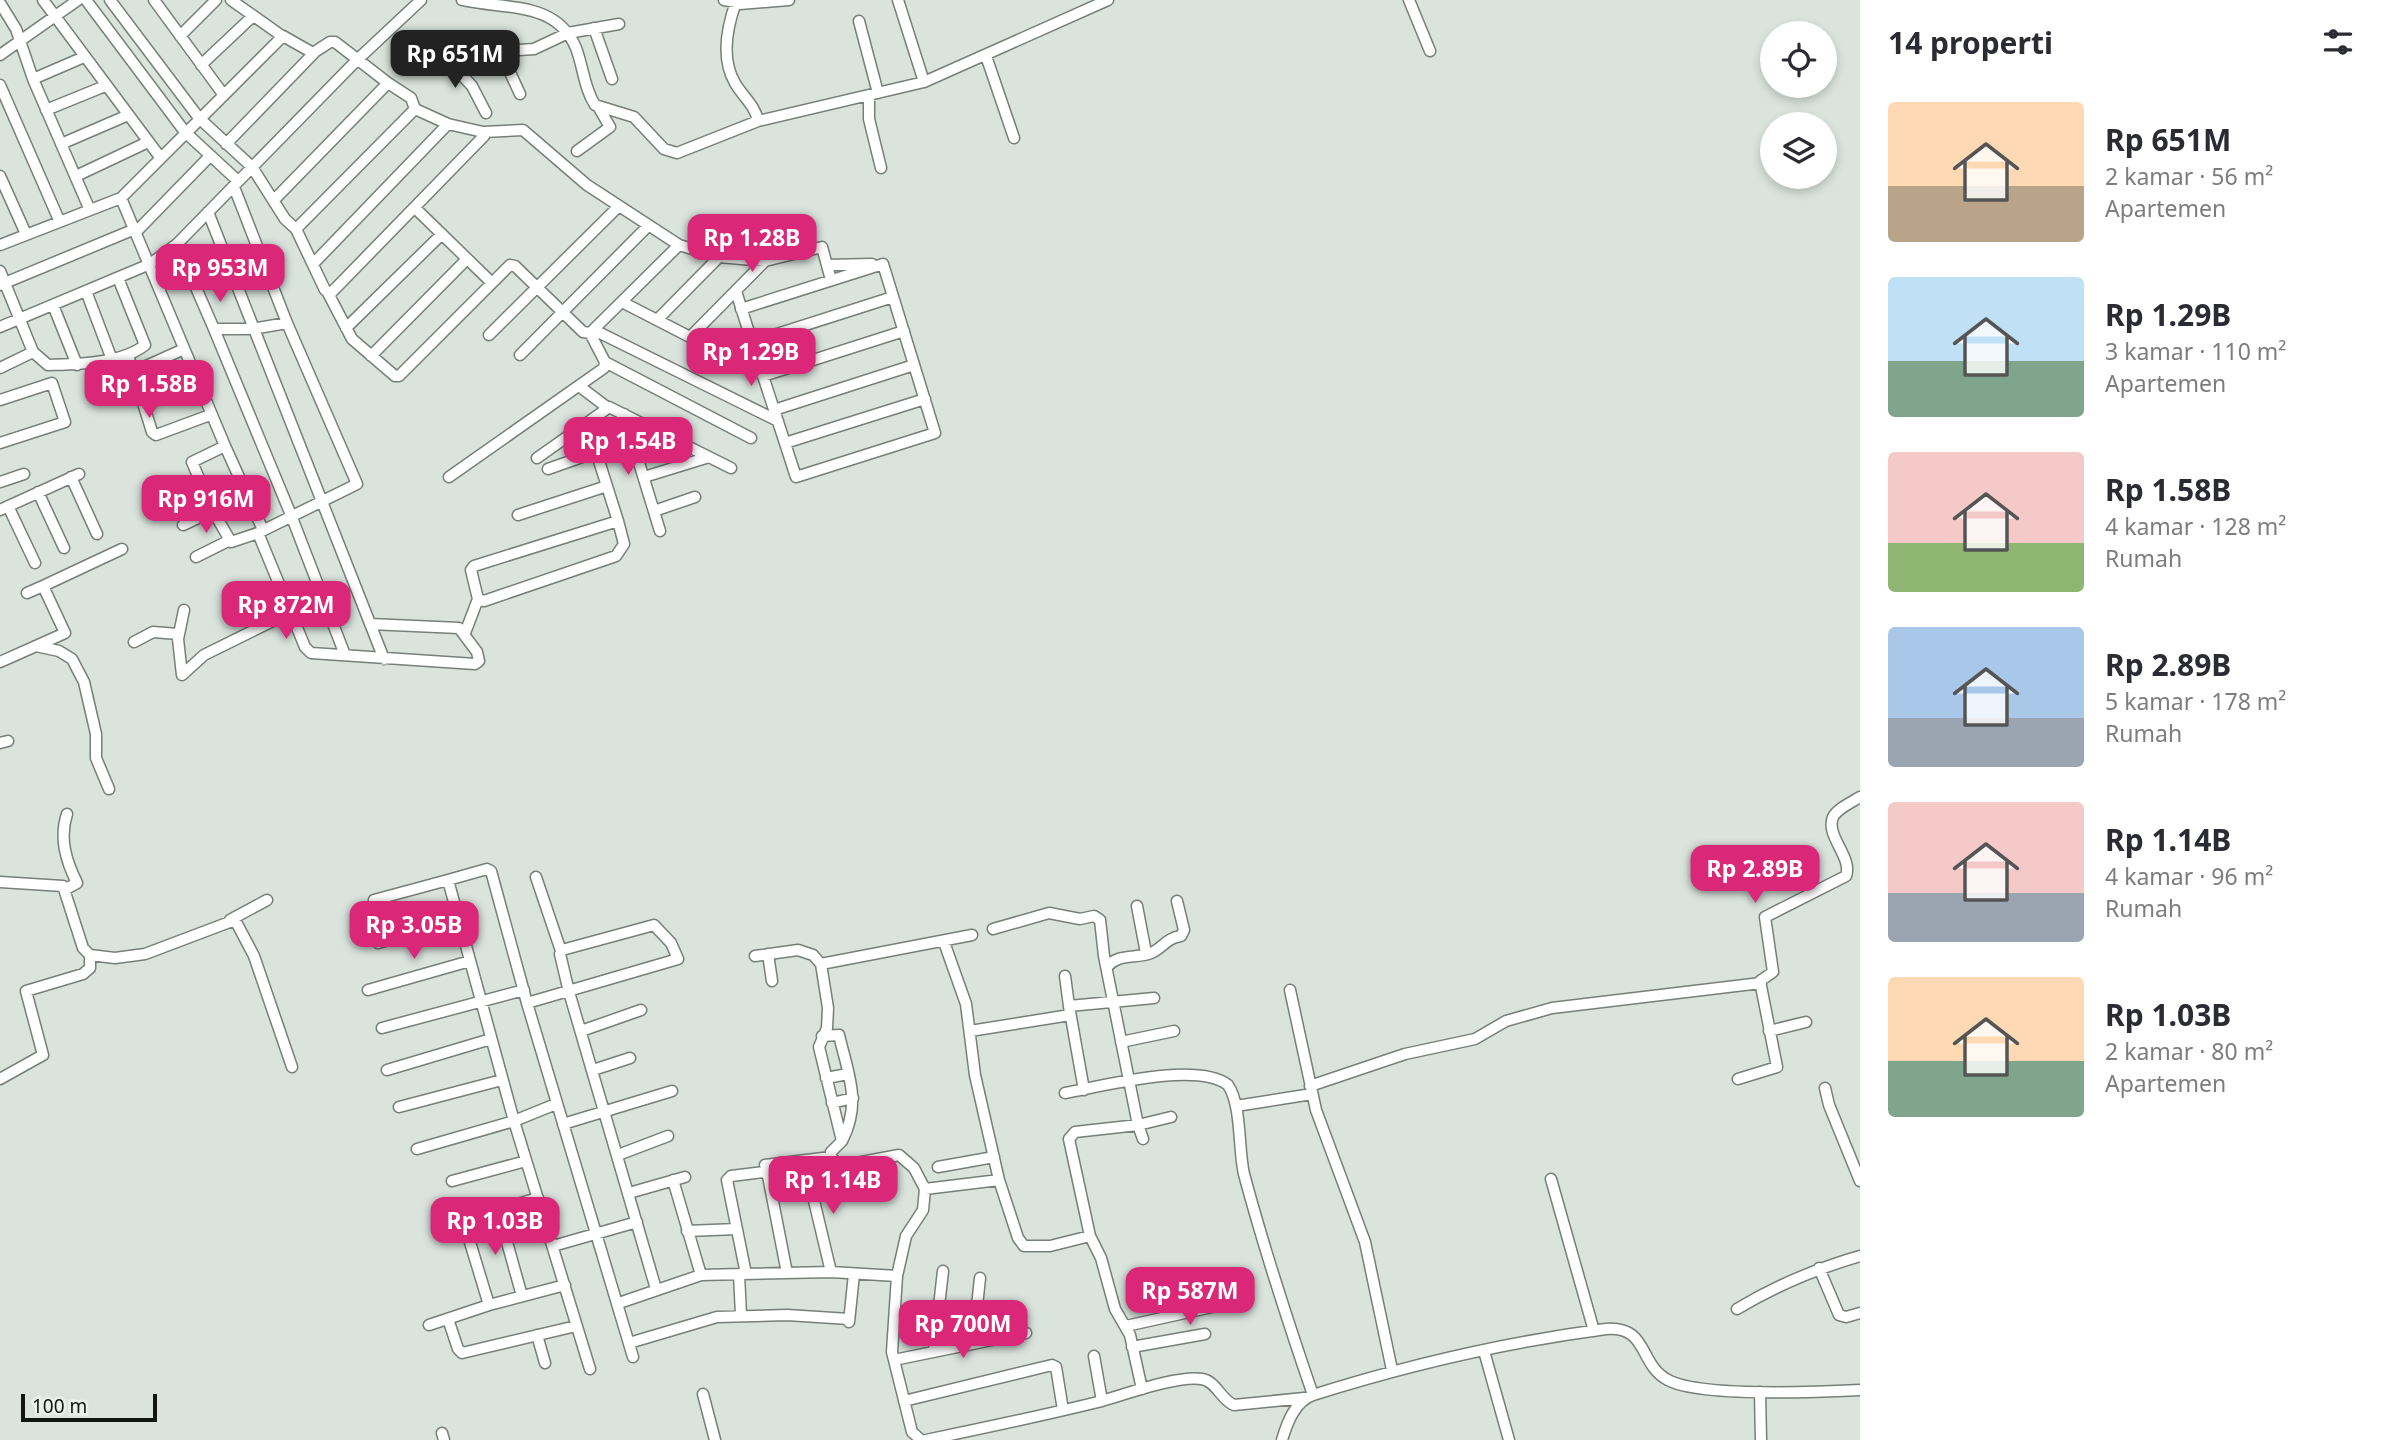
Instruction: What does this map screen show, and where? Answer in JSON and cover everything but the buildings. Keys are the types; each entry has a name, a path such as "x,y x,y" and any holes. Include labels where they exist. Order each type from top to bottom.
{"street":[{"path":"43,0 126,116 160,157"},
{"path":"0,55 78,0"},
{"path":"86,0 185,131 237,183 287,323 357,482 354,488 291,515 260,532 228,541 196,557"},
{"path":"110,0 198,119 251,168 285,219 296,229 346,328 370,356 395,376 399,376 512,264 583,332 778,421"},
{"path":"180,36 216,0"},
{"path":"231,0 282,36 286,35 314,53"},
{"path":"0,327 150,264 177,244 357,60 421,0"},
{"path":"462,0 530,6 550,11 568,33 575,44 592,100 610,127 577,151"},
{"path":"724,0 789,0"},
{"path":"898,0 924,82"},
{"path":"599,108 634,117 664,149 672,153 687,151 758,121 924,82 986,57 1107,0"},
{"path":"1409,0 1430,51"},
{"path":"736,1 728,30 729,62 735,83 753,107 758,121"},
{"path":"160,2 180,36 223,94"},
{"path":"1,8 20,41 33,79 89,208"},
{"path":"201,65 253,16"},
{"path":"859,21 874,94 869,119 881,168"},
{"path":"460,73 501,53 534,49 568,33 619,24"},
{"path":"594,28 612,79"},
{"path":"0,245 58,220 121,198 282,36"},
{"path":"226,144 314,53 332,42 411,98 415,108 448,124 483,132 523,130 587,185 646,227 679,245 719,257 765,261 822,247 831,280"},
{"path":"501,53 520,94"},
{"path":"442,54 460,73 486,113"},
{"path":"33,79 84,57"},
{"path":"986,57 1014,138"},
{"path":"274,200 387,83"},
{"path":"0,85 58,220"},
{"path":"46,110 105,86"},
{"path":"296,229 415,108"},
{"path":"61,144 126,116"},
{"path":"313,264 448,124"},
{"path":"328,293 484,138 483,132"},
{"path":"75,176 148,142"},
{"path":"2,284 136,230 210,156"},
{"path":"0,176 26,234"},
{"path":"121,198 309,652 475,664 479,657 465,633 455,627 370,624"},
{"path":"489,335 618,207"},
{"path":"415,208 491,282"},
{"path":"208,212 384,659"},
{"path":"520,355 646,227"},
{"path":"346,328 442,233"},
{"path":"177,244 291,515 345,655"},
{"path":"593,335 679,245"},
{"path":"657,320 719,257"},
{"path":"370,356 467,259"},
{"path":"690,337 765,261"},
{"path":"827,265 883,264"},
{"path":"736,291 796,477 935,433 883,264"},
{"path":"741,309 883,264"},
{"path":"0,271 2,284 20,318 33,352 48,365 77,365 128,355 144,347 145,342 118,278"},
{"path":"86,291 111,357"},
{"path":"752,342 893,297"},
{"path":"622,302 763,375 904,331"},
{"path":"53,305 77,365"},
{"path":"214,330 252,329 287,323"},
{"path":"449,477 604,368 593,335"},
{"path":"133,372 184,349"},
{"path":"0,368 33,352"},
{"path":"128,355 152,432 156,435 210,415"},
{"path":"602,358 751,438"},
{"path":"774,410 914,365"},
{"path":"144,406 198,380"},
{"path":"0,400 52,383 65,422 0,443"},
{"path":"579,386 609,407 731,468"},
{"path":"785,443 925,399"},
{"path":"537,458 609,407"},
{"path":"624,414 660,531"},
{"path":"478,599 484,601 616,556 624,544 587,423"},
{"path":"633,443 663,434"},
{"path":"225,446 192,462 228,541"},
{"path":"548,469 596,452"},
{"path":"644,477 709,457"},
{"path":"0,482 24,474"},
{"path":"34,563 4,508 75,475 97,534"},
{"path":"518,515 607,486"},
{"path":"38,492 64,548"},
{"path":"654,511 695,497"},
{"path":"183,525 213,511"},
{"path":"465,633 478,599 472,567 618,521"},
{"path":"27,593 122,550"},
{"path":"0,663 65,633 43,586"},
{"path":"184,610 178,635 182,675 204,656 291,612"},
{"path":"134,642 153,632 178,635"},
{"path":"36,646 67,655 82,677 95,725 96,758 109,789"},
{"path":"1738,1079 1777,1068 1761,983 1761,979 1773,973 1765,916 1846,876 1848,868 1832,828 1832,819 1836,813 1860,797"},
{"path":"66,889 78,883 64,844 62,829 67,814"},
{"path":"374,900 448,880 457,875 488,869 491,871 556,1104 619,1303 633,1357"},
{"path":"536,877 561,951 569,992 656,1289"},
{"path":"448,880 502,1080 590,1369"},
{"path":"0,882 60,886 66,889 83,948 90,955 128,957 152,952 230,920 267,900"},
{"path":"1107,967 1120,958 1152,953 1170,937 1181,936 1184,930 1177,901"},
{"path":"1137,906 1146,953"},
{"path":"993,929 1049,914 1080,919 1094,916 1100,920 1129,1083 1143,1139"},
{"path":"230,920 237,922 254,956 292,1067"},
{"path":"379,943 458,921"},
{"path":"527,1003 678,958 671,943 654,925 561,951"},
{"path":"821,964 972,935"},
{"path":"944,942 963,991 975,1074 999,1180 1018,1238 1024,1246 1050,1246 1090,1236"},
{"path":"755,956 804,951 821,964 828,1007 827,1028 819,1047 842,1141"},
{"path":"768,954 772,981"},
{"path":"0,1079 34,1063 43,1055 26,991 83,974 89,969 90,955"},
{"path":"368,990 470,961"},
{"path":"1065,976 1084,1090"},
{"path":"1236,1106 1311,1090 1405,1054 1475,1039 1506,1021 1552,1008 1761,983"},
{"path":"382,1028 524,990"},
{"path":"1290,990 1311,1090 1336,1169 1365,1242 1392,1370"},
{"path":"970,1031 1114,1002 1154,998"},
{"path":"581,1031 641,1010"},
{"path":"1769,1031 1806,1022"},
{"path":"1121,1042 1174,1031"},
{"path":"822,1036 839,1035 853,1098 853,1115 842,1141 831,1152 831,1157"},
{"path":"387,1070 491,1039"},
{"path":"593,1070 630,1058"},
{"path":"826,1078 848,1074"},
{"path":"1065,1093 1175,1074 1210,1077 1228,1085 1236,1106 1243,1170 1308,1396 1282,1440"},
{"path":"399,1107 502,1080"},
{"path":"1825,1088 1829,1105 1860,1181"},
{"path":"563,1124 672,1091"},
{"path":"832,1103 853,1098"},
{"path":"417,1149 514,1121 556,1104"},
{"path":"1142,1388 1126,1326 1115,1309 1101,1258 1090,1236 1070,1136 1078,1132 1138,1125 1171,1116"},
{"path":"618,1155 668,1136"},
{"path":"831,1157 840,1166 899,1155 914,1168 925,1189 923,1210 906,1236 897,1276 892,1335 894,1360 912,1432 920,1440"},
{"path":"765,1165 831,1157"},
{"path":"938,1167 994,1157"},
{"path":"452,1181 526,1161"},
{"path":"806,1167 831,1272"},
{"path":"741,1315 743,1274 727,1178 765,1172 787,1273"},
{"path":"629,1193 685,1177"},
{"path":"1551,1179 1594,1331"},
{"path":"925,1189 999,1180"},
{"path":"673,1181 701,1275"},
{"path":"522,1296 493,1212 538,1198"},
{"path":"553,1246 637,1222"},
{"path":"466,1229 489,1304"},
{"path":"687,1231 737,1230"},
{"path":"1737,1309 1782,1283 1860,1256"},
{"path":"1819,1268 1839,1315 1846,1317 1860,1313"},
{"path":"934,1350 943,1271"},
{"path":"619,1303 701,1275 831,1272 897,1276"},
{"path":"629,1343 690,1324 741,1315 849,1320 854,1273"},
{"path":"973,1343 980,1278"},
{"path":"429,1325 489,1304 565,1285"},
{"path":"1126,1326 1248,1299"},
{"path":"448,1319 457,1349 463,1353 576,1326"},
{"path":"926,1440 1102,1401 1142,1388 1198,1378 1209,1381 1225,1400 1234,1405 1308,1396 1392,1370 1614,1329 1630,1332 1656,1371 1674,1383 1760,1392 1860,1390"},
{"path":"894,1360 1026,1334"},
{"path":"537,1335 545,1363"},
{"path":"1132,1347 1205,1335"},
{"path":"1484,1351 1508,1440"},
{"path":"1094,1356 1102,1401"},
{"path":"904,1401 1052,1365 1056,1367 1063,1410"},
{"path":"1760,1392 1761,1440"},
{"path":"703,1394 715,1440"}]}
